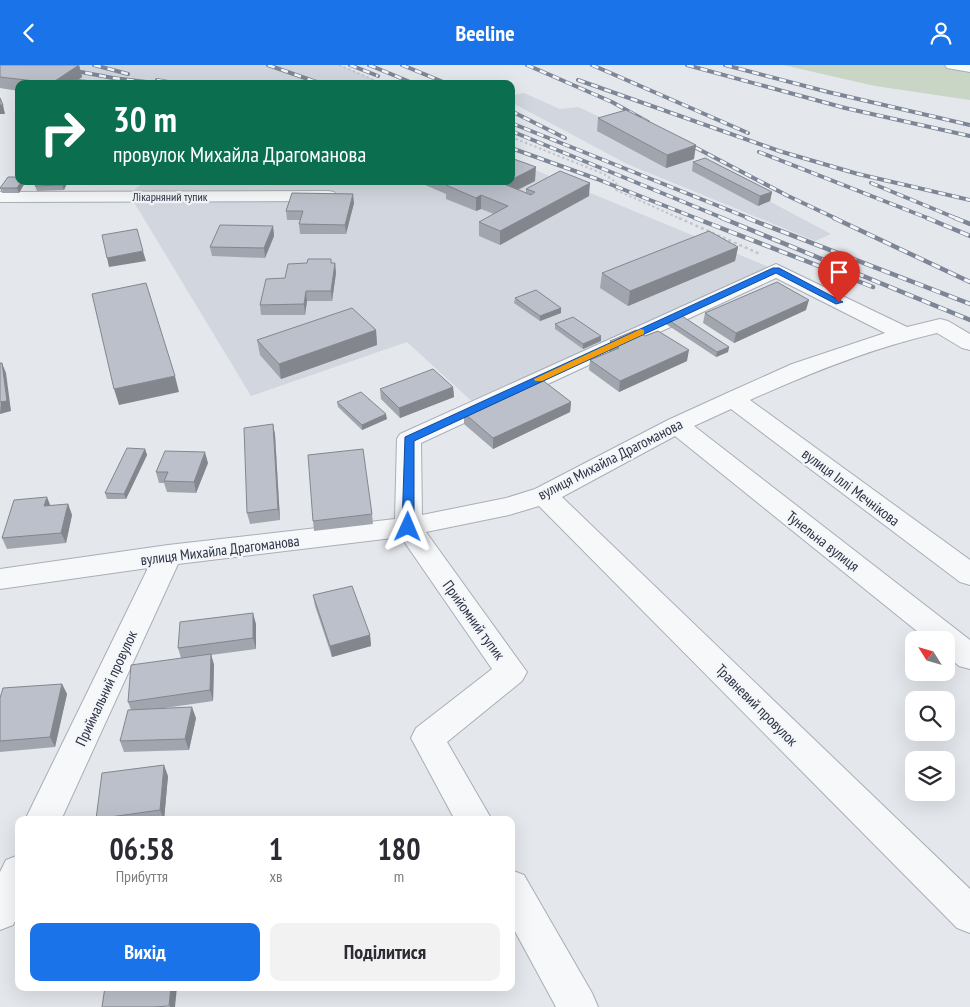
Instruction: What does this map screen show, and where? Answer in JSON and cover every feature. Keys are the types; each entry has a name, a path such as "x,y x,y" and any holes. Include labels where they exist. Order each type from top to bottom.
{"street":[{"path":"952,65 970,68"},
{"name":"Лікарняний тупик","path":"0,197 339,196"},
{"path":"408,527 409,439 776,270 904,335"},
{"name":"вулиця Михайла Драгоманова","path":"0,579 168,555 408,527 509,506 544,495 677,425 800,369 904,335 940,326 970,343"},
{"name":"вулиця Іллі Мечнікова","path":"733,399 970,575"},
{"name":"Тунельна вулиця","path":"677,425 970,657"},
{"name":"Травневий провулок","path":"544,495 970,915"},
{"name":"Прийомний тупик","path":"408,527 511,672 428,738 472,816"},
{"name":"Приймальний провулок","path":"45,816 168,555"},
{"path":"0,912 15,880"},
{"path":"515,894 578,1007"}],"path":[{"path":"339,65 374,80"},
{"path":"515,139 604,174 616,182 617,187 614,189 760,253"}],"shaded area":[{"path":"0,65 340,65 376,80 15,80 15,90 0,88"},
{"path":"524,93 560,109 578,107 611,122 619,121 831,234 815,241 627,164 515,104 515,95"},
{"path":"515,162 776,270 478,407 407,342 251,396 129,194 141,185 515,185"}],"green space":[{"path":"783,65 952,65 970,68 970,100 875,86"}],"building":[{"path":"0,65 79,65 56,80 26,80 0,77"},
{"path":"626,110 696,145 667,155 598,118"},
{"path":"705,158 772,192 760,196 693,162"},
{"path":"515,159 536,167 515,178"},
{"path":"560,171 590,183 500,231 479,222 508,206 481,195 476,198 446,185 506,185 531,195 535,192 526,189"},
{"path":"8,177 15,177 15,185 19,185 17,188 0,188"},
{"path":"292,193 353,194 345,225 299,224 303,211 286,211"},
{"path":"220,225 273,226 264,248 210,247"},
{"path":"137,229 143,251 107,258 102,235"},
{"path":"709,231 738,247 630,291 602,273"},
{"path":"308,259 331,259 331,263 335,263 331,291 306,291 304,304 260,305 266,279 285,278 288,264 307,263"},
{"path":"777,282 809,300 736,333 705,313"},
{"path":"146,283 175,376 114,389 92,294"},
{"path":"536,290 561,308 540,316 515,298"},
{"path":"352,308 376,330 279,364 257,340"},
{"path":"679,314 729,347 717,352 667,319"},
{"path":"573,317 601,336 583,344 555,324"},
{"path":"636,330 645,336 658,331 689,350 620,381 590,360 619,348 610,341"},
{"path":"0,363 2,363 7,401 0,402"},
{"path":"433,369 453,387 399,408 380,389"},
{"path":"541,379 571,402 493,438 464,413"},
{"path":"361,392 386,414 362,425 337,402"},
{"path":"273,424 278,509 247,513 244,428"},
{"path":"127,448 145,449 124,494 105,493"},
{"path":"363,449 372,514 313,521 308,455"},
{"path":"165,451 205,452 194,482 164,481 168,472 156,472"},
{"path":"47,497 44,506 68,504 61,533 2,538 14,500"},
{"path":"352,586 370,635 330,646 313,595"},
{"path":"253,613 253,638 178,648 180,622"},
{"path":"211,654 210,690 128,702 131,665"},
{"path":"62,684 50,737 0,741 0,698 3,688"},
{"path":"192,707 185,739 120,741 128,710"},
{"path":"164,765 160,810 117,816 96,816 102,773"},
{"path":"104,991 171,991 169,1006 102,1007"}],"railway":[{"path":"44,65 130,80"},
{"path":"94,65 128,74"},
{"path":"268,65 311,80"},
{"path":"350,65 378,76"},
{"path":"369,65 405,80"},
{"path":"402,65 438,80"},
{"path":"527,65 612,102 648,122"},
{"path":"592,65 748,133"},
{"path":"687,65 845,108 970,136"},
{"path":"725,65 828,92 970,125"},
{"path":"578,80 779,151 858,174 970,200"},
{"path":"515,113 565,138"},
{"path":"515,125 751,219"},
{"path":"515,133 725,219"},
{"path":"683,141 788,196 837,219"},
{"path":"515,149 597,179 698,219"},
{"path":"759,152 930,219"},
{"path":"871,183 958,219"},
{"path":"695,218 873,287"},
{"path":"722,218 970,320"},
{"path":"747,218 970,304"},
{"path":"834,218 970,282"},
{"path":"927,218 970,236"},
{"path":"955,218 970,224"}],"slow traffic":[{"path":"539,379 641,332"}],"route":[{"path":"408,527 409,439 776,270 839,302"}]}
